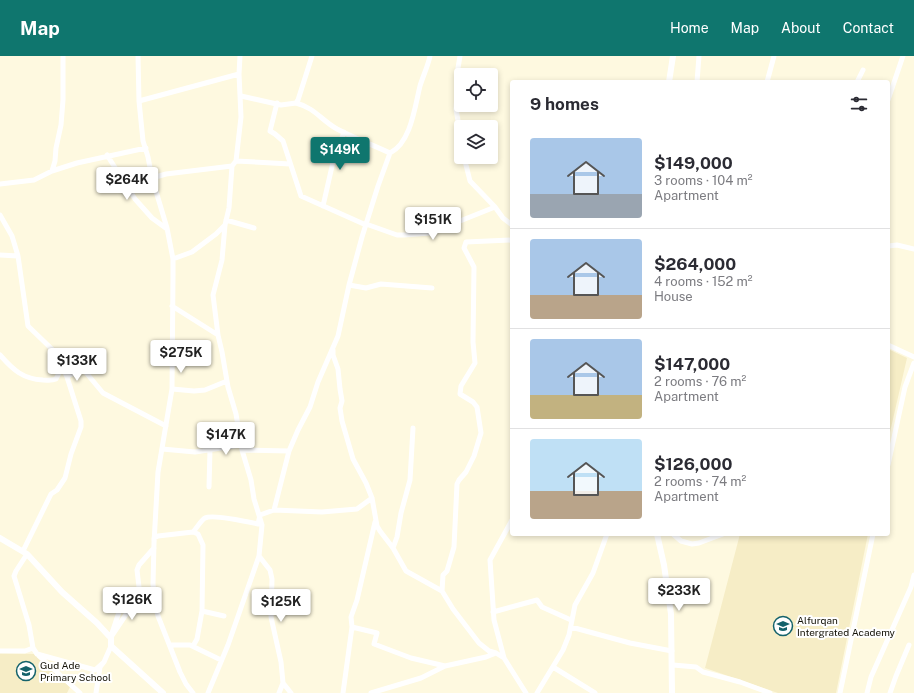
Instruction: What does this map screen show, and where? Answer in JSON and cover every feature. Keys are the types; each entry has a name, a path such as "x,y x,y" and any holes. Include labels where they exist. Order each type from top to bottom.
{"street":[{"path":"52,171 59,137 63,100 63,56"},
{"path":"96,693 100,667 104,662 111,646 110,637 120,612 127,602 136,594 139,587 137,570 139,565 154,546 158,478 172,389 172,306 174,291 173,259 167,229 143,141 139,101 138,56"},
{"path":"208,693 228,646 259,556 262,525 254,499 251,480 241,448 236,414 227,381 218,335 213,295 222,260 229,208 232,166 236,161 241,117 239,74 240,56"},
{"path":"296,103 312,56"},
{"path":"274,510 289,451 310,408 318,382 334,346 349,285 380,179 390,153 395,151 406,136 430,56"},
{"path":"458,120 456,109 460,56"},
{"path":"669,80 673,56"},
{"path":"697,80 699,56"},
{"path":"768,80 774,56"},
{"path":"890,94 903,56"},
{"path":"858,80 863,70"},
{"path":"139,101 239,74"},
{"path":"241,96 286,105 296,103 312,109 328,123 390,153"},
{"path":"277,103 270,131 283,141 301,196 366,224 404,235 430,233 495,207"},
{"path":"323,206 332,162 344,132"},
{"path":"0,184 34,180 52,171 77,163 107,155 146,148"},
{"path":"107,155 135,198 152,218 167,229"},
{"path":"236,161 290,164"},
{"path":"466,164 470,180 510,223"},
{"path":"152,178 166,174 232,166"},
{"path":"0,214 12,236 18,256 28,326 57,354 67,377 81,421 81,427 71,454 65,478 57,490 51,494 14,576 29,625 33,648 37,654 80,693"},
{"path":"173,259 192,252 216,234 226,222"},
{"path":"226,222 254,228"},
{"path":"442,591 443,575 447,571 454,547 457,484 466,472 474,456 481,433 476,407 473,402 460,394 461,386 475,363 473,342 474,267 464,248 466,242 510,240"},
{"path":"890,246 897,245 914,249"},
{"path":"0,255 18,256"},
{"path":"349,285 366,288 381,284 432,288"},
{"path":"172,306 218,335"},
{"path":"334,346 333,355 338,369 342,401 340,408 342,421 353,459 372,498 380,531 393,548 406,571 442,591 453,609 479,643 489,651 504,658"},
{"path":"890,346 914,357"},
{"path":"0,355 17,372 28,378 37,380 51,381 56,379 62,367"},
{"path":"890,456 905,387 914,363"},
{"path":"67,377 81,368 102,393 166,426"},
{"path":"172,389 194,391 205,390 227,381"},
{"path":"393,548 397,537 401,513 410,480 413,428"},
{"path":"162,449 194,452 241,448 289,451"},
{"path":"209,487 210,450"},
{"path":"260,515 274,510 305,512 351,510 357,509 372,498"},
{"path":"193,532 204,518 208,516 230,518 258,524 260,515"},
{"path":"343,693 352,627 351,617 357,600 376,519"},
{"path":"510,524 490,560 493,612 495,626 504,658 526,693"},
{"path":"192,693 180,672 156,608 154,584 154,538 158,536 193,532 198,534 203,545 202,611 197,639 193,646"},
{"path":"537,693 563,650 571,627 571,620 575,605 593,572 605,536"},
{"path":"659,536 671,614 673,665 672,693"},
{"path":"675,536 681,541 692,544 699,543 717,536"},
{"path":"840,693 873,536"},
{"path":"0,538 25,552 62,592 97,623 110,637"},
{"path":"259,556 270,570 272,579 271,617 284,683 291,693"},
{"path":"867,693 872,677 911,587 914,575"},
{"path":"493,612 536,600 542,607 571,620"},
{"path":"110,637 115,634 131,607 156,608"},
{"path":"202,611 224,616"},
{"path":"352,627 377,633 374,644 411,658 445,666"},
{"path":"571,627 630,643 672,651"},
{"path":"171,649 170,645 190,645 221,660"},
{"path":"890,693 909,645"},
{"path":"111,646 163,693"},
{"path":"0,651 25,651 33,648"},
{"path":"371,693 421,678 445,666 486,657 496,653"},
{"path":"37,654 96,670 104,662"},
{"path":"673,665 696,667 703,672 740,682 770,693"},
{"path":"553,667 596,693"},
{"path":"279,693 284,683"}],"shaded area":[{"path":"890,350 907,358 890,432"},
{"name":"Alfurqan Intergrated Academy","path":"739,536 868,536 836,693 778,693 705,668"},
{"name":"Gud Ade Primary School","path":"0,653 34,654 70,687 67,693 0,693"}],"place":[{"name":"Alfurqan Intergrated Academy","path":"783,626"},
{"name":"Gud Ade Primary School","path":"26,671"}]}
